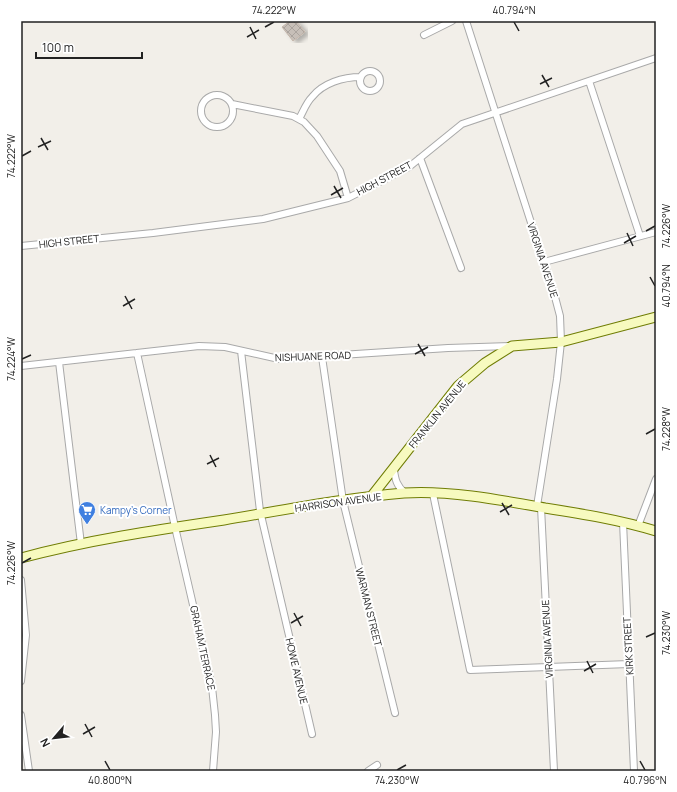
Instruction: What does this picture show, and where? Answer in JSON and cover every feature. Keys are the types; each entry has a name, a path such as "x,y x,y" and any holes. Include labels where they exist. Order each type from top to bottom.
{"street":[{"path":"424,35 452,21"},
{"name":"VIRGINIA AVENUE","path":"466,21 555,296 560,316 561,342 557,379 539,506 554,771"},
{"name":"HIGH STREET","path":"21,246 153,233 263,219 348,198 409,167 462,124 656,58"},
{"path":"299,120 311,97 320,89 341,79 361,77"},
{"path":"589,81 640,236"},
{"path":"232,104 233,112 230,122 221,128 211,127 201,118 200,109 202,104 209,97 217,95 227,98 232,104 293,116 304,122 317,136 330,155 340,171 348,198"},
{"path":"420,158 461,268"},
{"path":"544,262 656,232"},
{"name":"FRANKLIN AVENUE","path":"371,497 458,386 485,363 512,346 561,342 656,317"},
{"name":"NISHUANE ROAD","path":"21,366 199,346 225,347 279,360 448,348 512,346"},
{"name":"HOWE AVENUE","path":"240,351 261,514 312,734"},
{"name":"GRAHAM TERRACE","path":"137,353 212,687 216,732 213,771"},
{"name":"WARMAN STREET","path":"322,357 343,501 395,713"},
{"path":"59,362 81,544"},
{"path":"394,469 398,487 405,493"},
{"path":"638,526 656,479"},
{"name":"HARRISON AVENUE","path":"21,558 55,549 175,527 405,493 469,496 539,506 623,522 656,531"},
{"path":"433,494 470,670 629,664"},
{"name":"KIRK STREET","path":"623,522 634,771"},
{"path":"21,580 26,635 21,681"},
{"path":"21,715 30,771"},
{"path":"368,771 377,765"}],"building":[{"path":"290,21 296,21 305,32 293,41 282,27"}],"place":[{"name":"Kampy's Corner","path":"87,525"}]}
